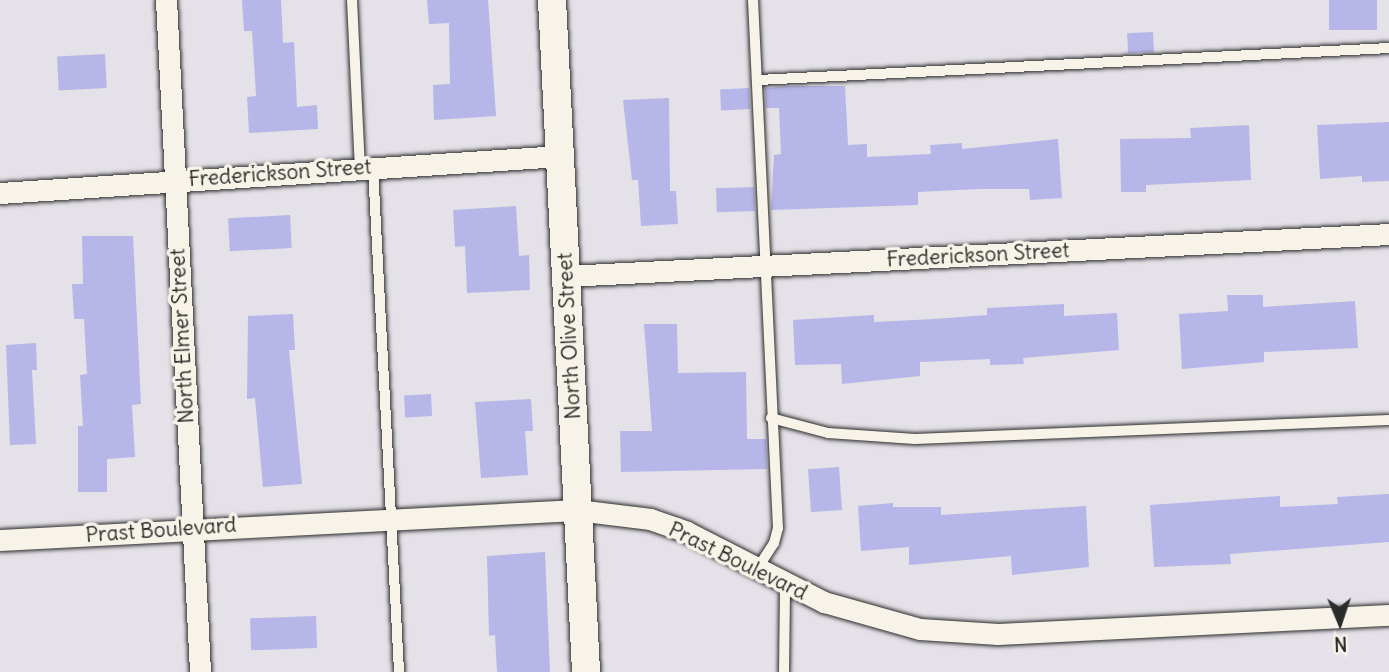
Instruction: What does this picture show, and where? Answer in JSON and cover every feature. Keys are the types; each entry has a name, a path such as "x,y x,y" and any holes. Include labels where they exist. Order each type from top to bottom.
{"street":[{"name":"North Elmer Street","path":"166,0 200,672"},
{"name":"North Olive Street","path":"552,0 586,672"},
{"name":"Frederickson Street","path":"0,193 560,156"},
{"name":"Frederickson Street","path":"566,276 1389,234"},
{"name":"Prast Boulevard","path":"0,540 391,516 577,510 650,519 687,532 785,584 871,619 959,633 1389,615"}],"lane":[{"path":"352,0 367,168 399,672"},
{"path":"754,0 778,528 774,542 757,569"},
{"path":"758,80 1389,48"},
{"path":"771,418 828,433 915,439 1389,420"},
{"path":"784,672 785,584"}],"building":[{"path":"242,0 281,0 283,43 294,42 297,107 317,105 318,129 249,133 247,97 256,96 252,31 244,31"},
{"path":"427,0 488,0 496,116 434,120 433,85 450,84 449,23 429,24"},
{"path":"1329,0 1377,0 1377,30 1329,30"},
{"path":"1153,32 1154,52 1128,53 1127,33"},
{"path":"105,54 107,88 59,90 57,57"},
{"path":"845,86 848,145 867,144 867,157 931,154 930,145 962,143 962,149 1058,139 1062,198 1030,200 1029,189 979,189 918,192 918,205 771,210 774,155 781,154 779,108 766,108 765,88"},
{"path":"749,88 750,109 721,110 720,90"},
{"path":"669,98 670,191 676,191 678,224 641,226 638,180 632,180 623,100"},
{"path":"1389,122 1389,181 1362,182 1362,176 1320,179 1317,125"},
{"path":"1249,125 1251,180 1146,185 1146,192 1121,192 1120,139 1191,138 1190,128"},
{"path":"754,187 755,211 717,212 716,188"},
{"path":"516,206 519,256 529,255 530,290 467,293 465,246 455,247 453,210"},
{"path":"290,215 292,248 230,251 228,218"},
{"path":"82,236 133,236 141,404 132,405 135,457 107,459 107,492 78,492 78,426 83,426 80,375 87,374 84,319 74,319 72,284 83,284"},
{"path":"1227,295 1263,295 1263,307 1355,301 1358,348 1264,352 1264,362 1182,369 1179,314 1228,311"},
{"path":"1064,304 1064,316 1117,313 1119,350 1023,358 1024,364 990,365 990,359 920,362 920,376 842,384 841,364 795,365 793,320 874,315 874,322 934,319 987,315 987,308"},
{"path":"293,314 295,350 289,350 302,484 263,487 255,398 247,399 248,316"},
{"path":"644,324 677,324 678,373 746,372 747,439 766,439 767,469 621,472 620,431 652,431"},
{"path":"36,343 37,370 32,370 36,444 10,445 6,345"},
{"path":"431,394 432,416 405,417 404,395"},
{"path":"531,399 533,431 525,431 528,475 481,478 475,402"},
{"path":"839,467 842,510 811,512 808,469"},
{"path":"1389,494 1389,542 1230,554 1231,564 1154,567 1150,505 1280,496 1280,507 1338,504 1337,497"},
{"path":"893,503 893,507 941,507 941,515 1086,506 1089,567 1012,575 1011,556 909,565 909,547 861,551 858,506"},
{"path":"545,552 550,672 497,672 495,635 489,636 487,556"},
{"path":"316,616 317,648 251,650 250,618"}]}
